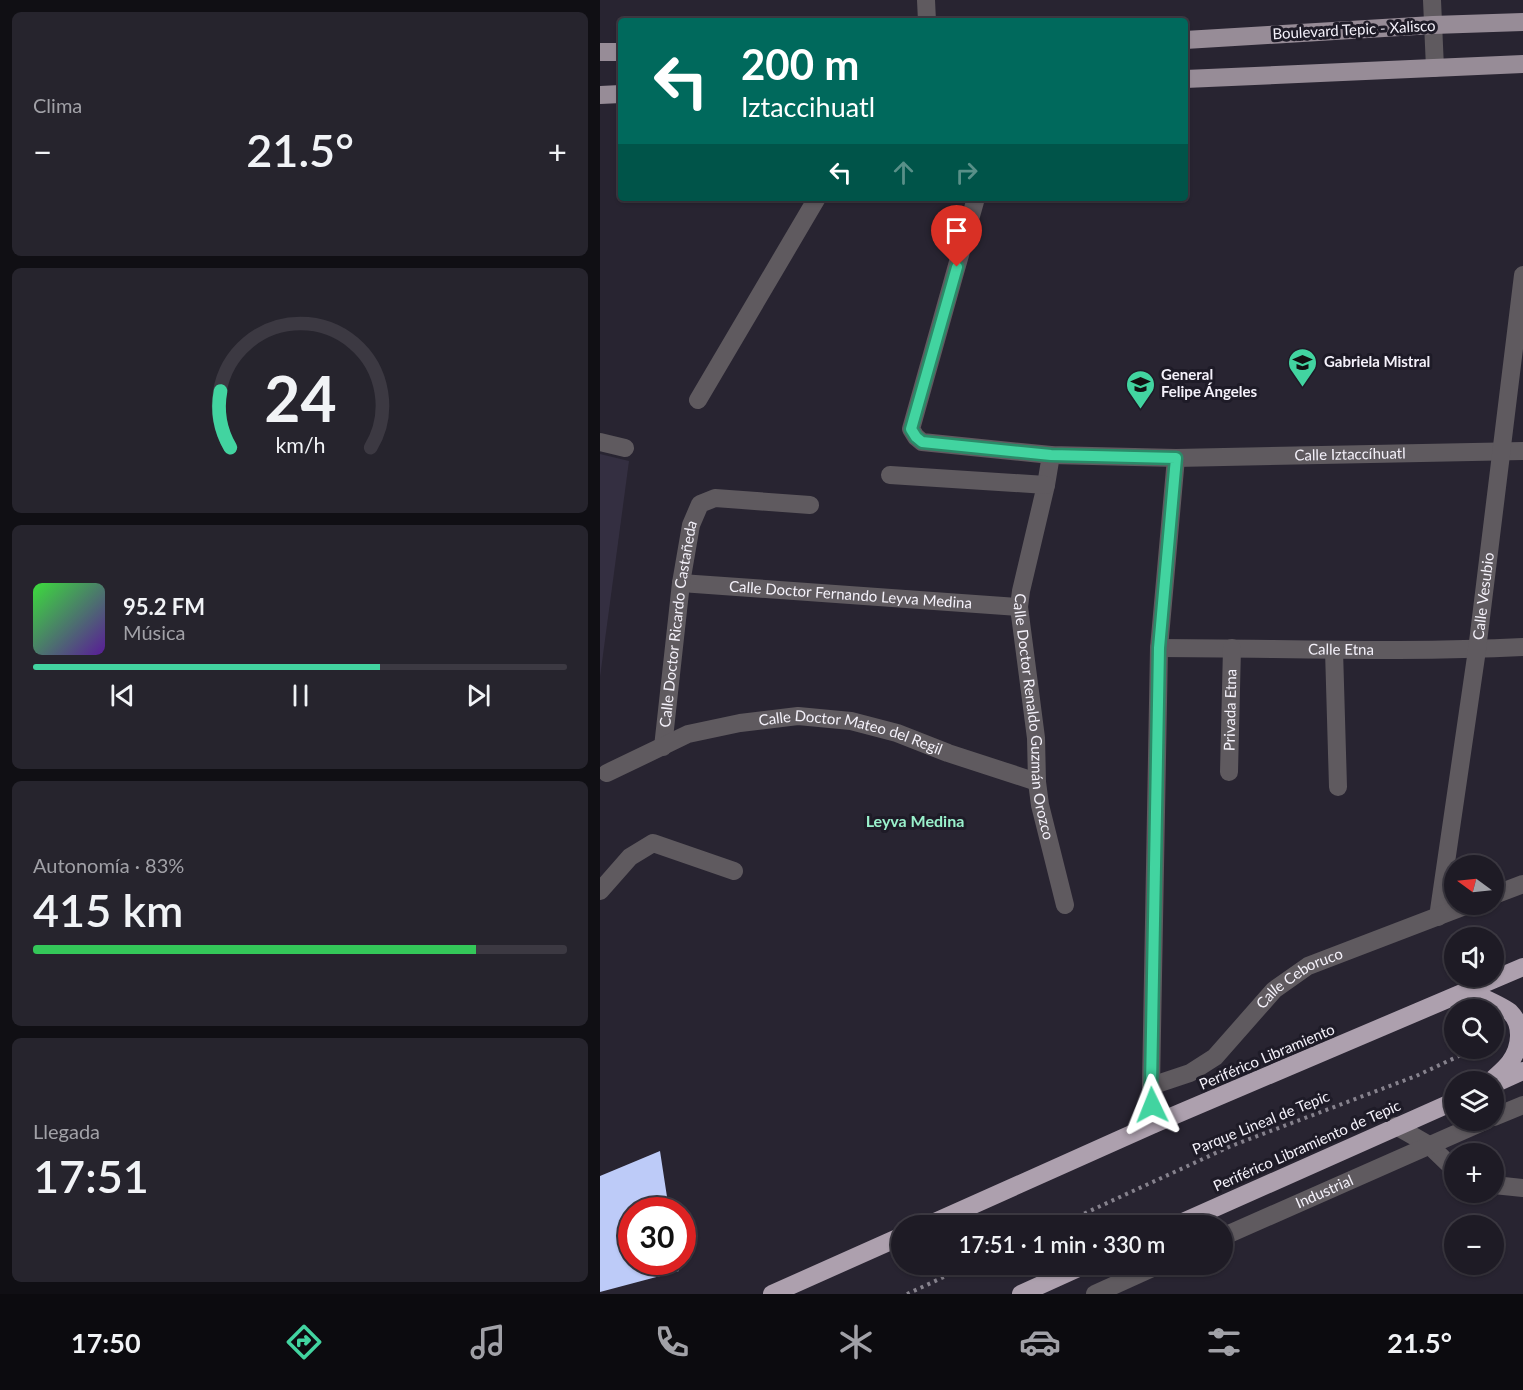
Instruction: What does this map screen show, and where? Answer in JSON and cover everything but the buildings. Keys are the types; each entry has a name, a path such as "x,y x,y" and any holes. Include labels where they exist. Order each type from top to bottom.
{"highway":[{"name":"Periférico Libramiento","path":"951,1215 1154,1124 1523,967"},
{"path":"1468,991 1510,1012 1519,1022 1522,1031 1520,1042 1510,1062 1502,1071"},
{"path":"1504,1078 1523,1071"},
{"name":"Periférico Libramiento de Tepic","path":"1198,1215 1444,1106"},
{"path":"772,1294 891,1241"},
{"path":"1022,1294 1063,1275"}],"main road":[{"name":"Boulevard Tepic - Xalisco","path":"1188,40 1432,25 1523,22"},
{"path":"600,52 618,52"},
{"path":"1188,79 1523,64"},
{"path":"600,95 618,94"}],"street":[{"path":"926,0 927,18"},
{"path":"1432,0 1435,68"},
{"path":"699,400 815,201"},
{"name":"Calle Iztaccíhuatl","path":"975,201 911,429 922,442 1051,455 1176,458 1523,451"},
{"name":"Calle Vesubio","path":"1438,917 1477,650 1523,275"},
{"path":"600,442 625,448"},
{"name":"Calle Doctor Renaldo Guzmán Orozco","path":"1051,455 1020,591 1019,607 1036,738 1040,805 1065,905"},
{"path":"1154,1124 1151,1086 1159,648 1176,458"},
{"path":"890,475 1046,485"},
{"name":"Calle Doctor Ricardo Castañeda","path":"663,747 681,583 691,525 700,504 715,498 810,505"},
{"name":"Calle Doctor Fernando Leyva Medina","path":"681,583 1019,607"},
{"name":"Calle Etna","path":"1159,648 1477,650 1523,647"},
{"name":"Privada Etna","path":"1229,772 1232,648"},
{"path":"1334,650 1338,787"},
{"name":"Calle Doctor Mateo del Regil","path":"607,773 688,734 740,723 798,716 851,721 897,733 948,753 1037,782"},
{"path":"600,891 630,857 653,843 734,871"},
{"path":"1504,891 1523,884"},
{"name":"Calle Ceboruco","path":"1151,1086 1190,1073 1215,1057 1274,990 1308,966 1444,915"},
{"path":"1504,1114 1523,1105"},
{"path":"1396,1126 1429,1145 1444,1159"},
{"name":"Industrial","path":"1233,1232 1461,1131"},
{"path":"1504,1186 1523,1188"},
{"path":"1095,1294 1137,1275"}],"path":[{"name":"Parque Lineal de Tepic","path":"1082,1215 1231,1146 1416,1076 1452,1059"},
{"path":"907,1294 948,1275"}],"shaded area":[{"path":"600,454 629,461 600,677"}],"place":[{"name":"Gabriela Mistral","path":"1303,388"},
{"name":"General Felipe Ángeles","path":"1140,410"}],"district":[{"name":"Leyva Medina","path":"915,821"}],"route":[{"path":"957,267 911,429 916,437 922,442 1051,455 1176,458 1159,648 1152,1105"}]}
